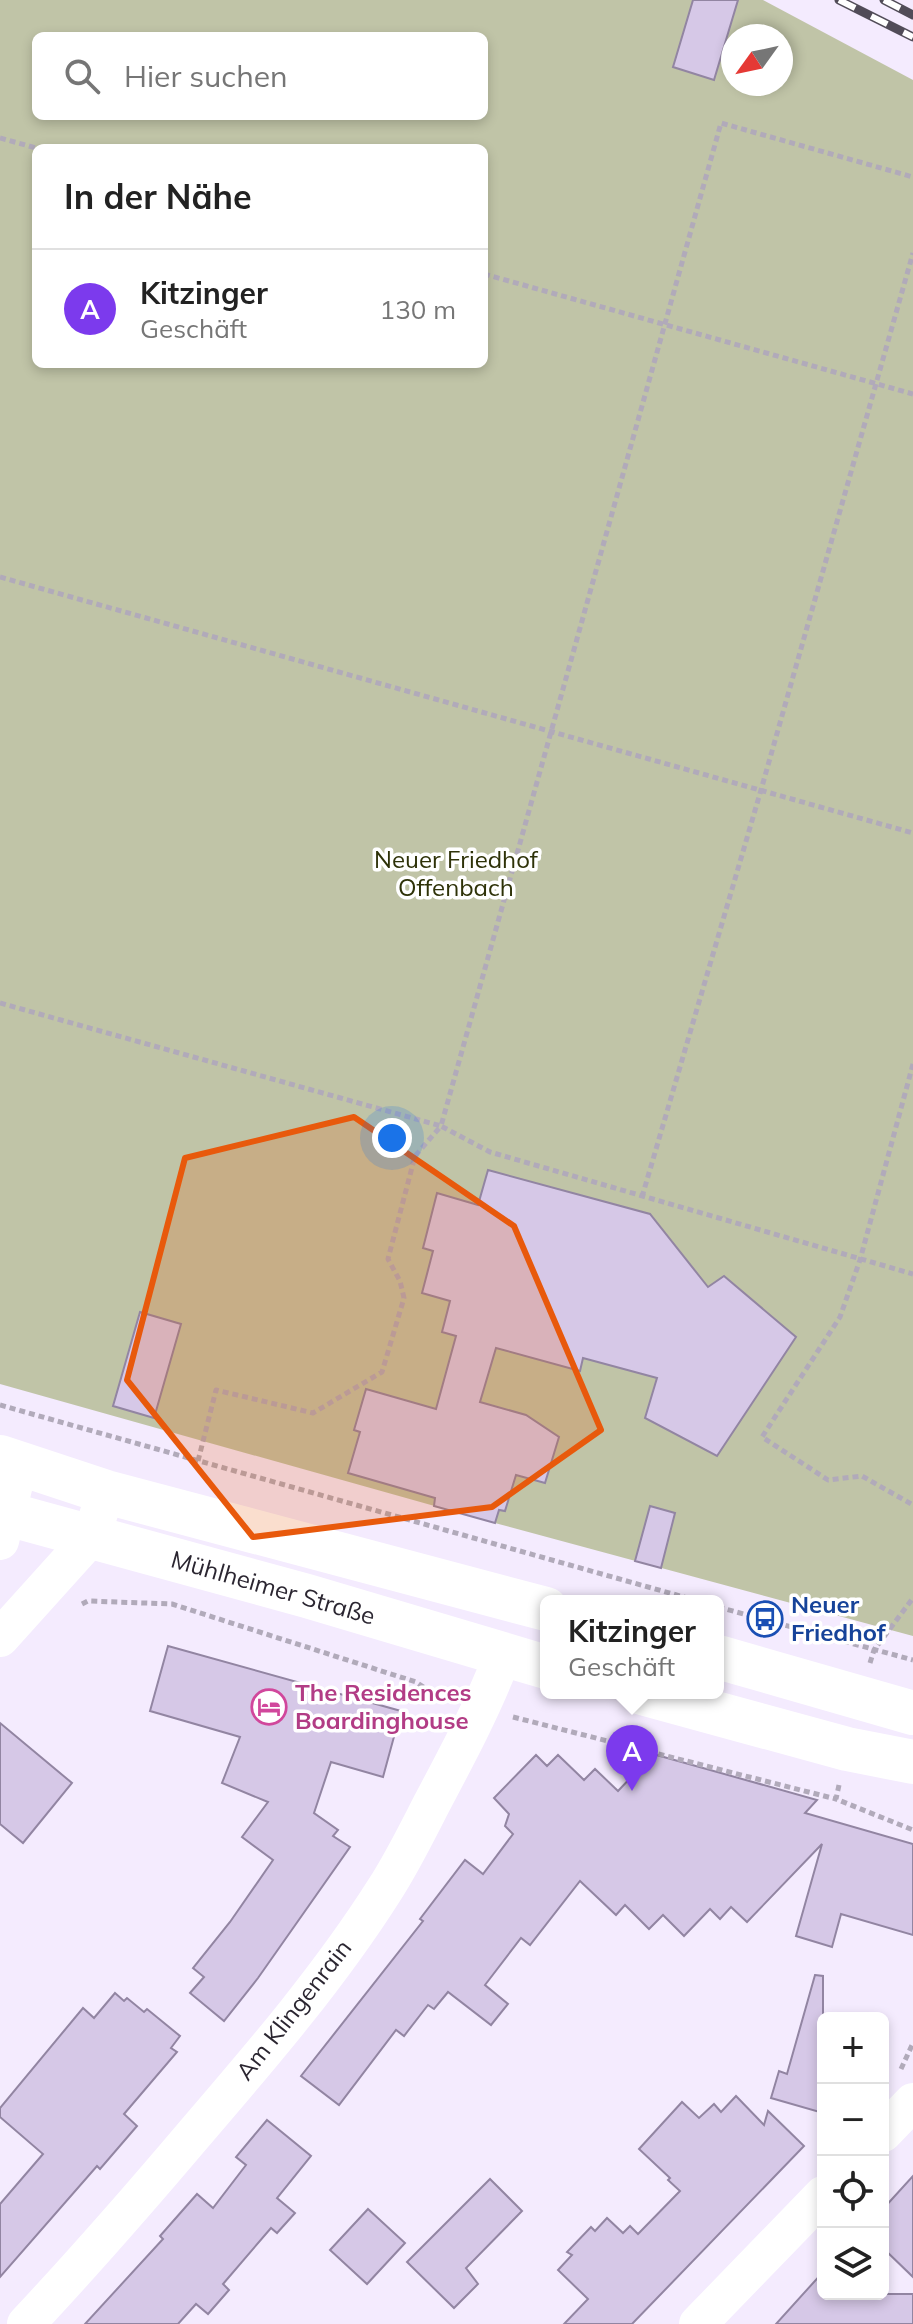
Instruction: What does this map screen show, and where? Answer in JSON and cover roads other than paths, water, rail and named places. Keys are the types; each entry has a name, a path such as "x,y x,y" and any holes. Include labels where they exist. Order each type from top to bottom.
{"main road":[{"name":"Mühlheimer Straße","path":"10,1460 106,1492 540,1607"},
{"name":"Mühlheimer Straße","path":"2,1523 91,1537 307,1596 540,1665"},
{"path":"724,1659 913,1713"},
{"path":"664,1699 847,1749 913,1762"}],"street":[{"path":"2,1523 10,1460"},
{"path":"0,1638 91,1537 106,1492"},
{"name":"Am Klingenrain","path":"26,2324 129,2211 274,2040 331,1966 385,1890 403,1858 481,1711 503,1655"},
{"path":"889,2127 913,2102"},
{"path":"698,2324 817,2201"}],"railway":[{"path":"839,0 913,37"},
{"path":"884,0 913,15"}],"place":[{"name":"Neuer Friedhof","path":"765,1619"},
{"name":"The Residences Boardinghouse","path":"269,1707"},
{"name":"Kitzinger","path":"632,1791"}],"park label":[{"name":"Neuer Friedhof Offenbach","path":"456,874"}]}
